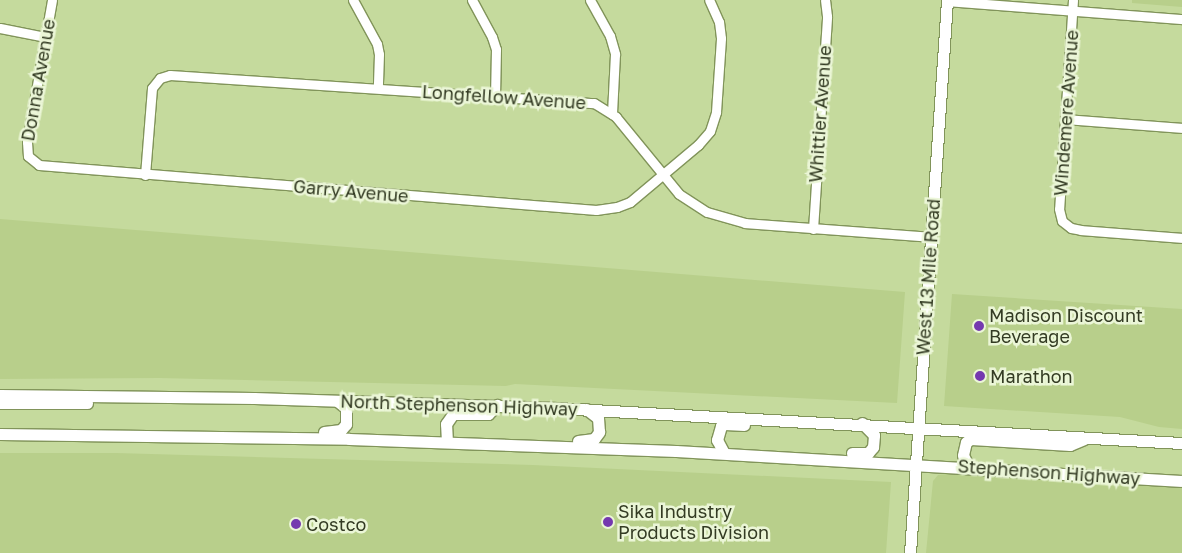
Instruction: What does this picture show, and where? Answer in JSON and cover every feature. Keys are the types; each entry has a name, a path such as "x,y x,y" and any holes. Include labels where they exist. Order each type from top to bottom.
{"main road":[{"name":"West 13 Mile Road","path":"910,553 947,0"},
{"name":"North Stephenson Highway","path":"0,395 337,400 497,405 918,426"},
{"path":"0,403 85,404 113,397"},
{"path":"228,437 252,430 341,430 346,424 348,416 346,408 337,400"},
{"path":"447,442 446,424 453,414 488,414 497,405"},
{"path":"548,447 565,440 590,440 597,436 599,421 586,409"},
{"path":"724,453 719,447 717,435 721,426 725,424 813,428 828,422"},
{"path":"751,455 784,449 868,453 873,448 874,435 862,423"},
{"name":"Stephenson Highway","path":"918,426 1182,443"},
{"path":"0,434 447,442 724,453 915,464"},
{"path":"969,467 963,455 966,442 971,439 1070,445 1090,438"},
{"name":"Stephenson Highway","path":"915,464 1182,480"},
{"path":"1072,474 1099,470 1182,474"}],"street":[{"name":"Donna Avenue","path":"31,160 26,150 27,142 52,0"},
{"path":"353,0 377,44 379,54 378,88"},
{"path":"472,0 492,37 496,49 495,96"},
{"path":"590,0 614,46 616,60 612,114"},
{"name":"Garry Avenue","path":"31,160 46,167 596,210 617,207 630,202 704,140 715,119 721,28 708,0"},
{"name":"Whittier Avenue","path":"813,228 827,16 825,0"},
{"path":"947,0 1182,19"},
{"name":"Windemere Avenue","path":"1073,0 1059,209 1066,225 1081,230 1182,238"},
{"path":"0,28 46,36"},
{"name":"Longfellow Avenue","path":"145,174 152,88 157,80 165,76 196,76 495,96 594,104 612,114 679,194 707,212 745,223 931,237"},
{"path":"1066,119 1182,128"}],"shaded area":[{"path":"1132,0 1182,0 1182,7 1132,3"},
{"path":"0,219 905,292 897,403 515,384 506,386 159,378 0,379"},
{"path":"952,294 1182,309 1182,429 1159,427 1120,417 944,406"},
{"path":"0,453 116,453 533,465 891,482 886,553 0,553"},
{"path":"956,473 1182,487 1182,553 926,553 933,481 938,475"}],"place":[{"name":"Madison Discount Beverage","path":"979,326"},
{"name":"Marathon","path":"980,376"},
{"name":"Sika Industry Products Division","path":"608,522"},
{"name":"Costco","path":"296,524"}]}
